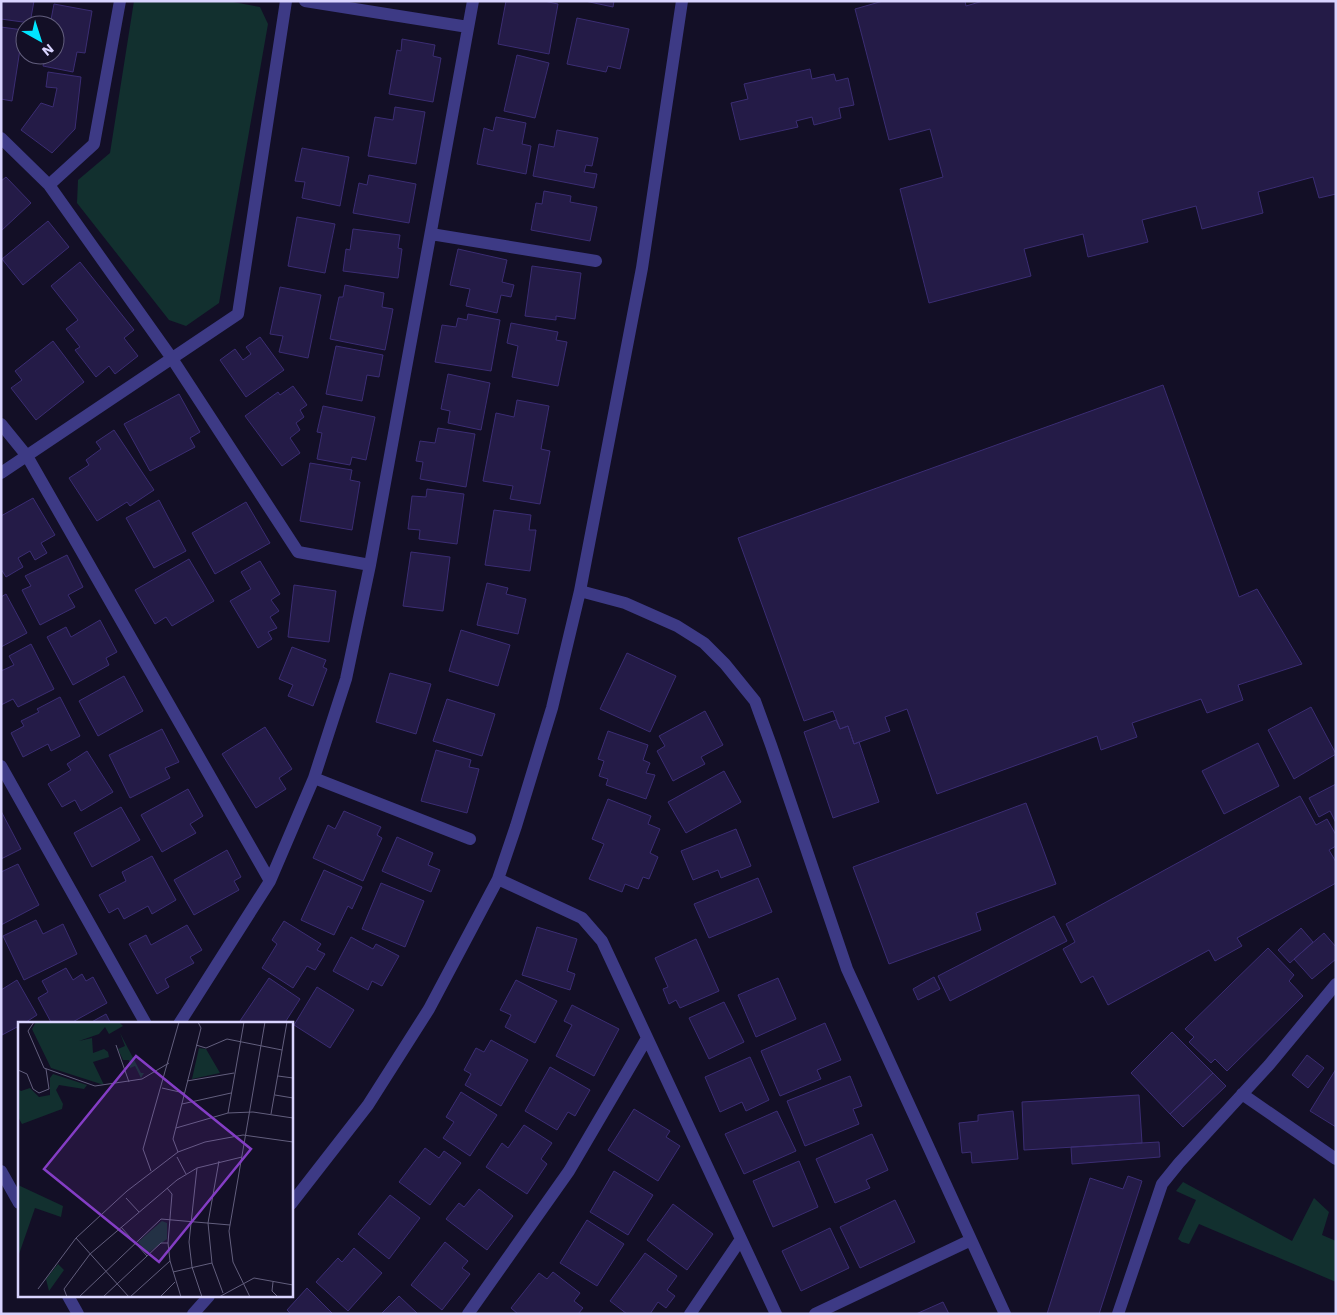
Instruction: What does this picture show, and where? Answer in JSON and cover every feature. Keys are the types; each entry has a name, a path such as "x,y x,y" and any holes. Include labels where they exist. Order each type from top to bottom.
{"street":[{"path":"48,185 94,144 120,1"},
{"path":"1,473 171,357 238,314 286,1"},
{"path":"305,1 468,27"},
{"path":"180,1022 270,881 314,778 346,679 370,565 473,1"},
{"path":"292,1203 368,1105 430,1009 498,879 552,708 580,591 642,268 682,1"},
{"path":"1,138 48,185 171,357 298,552 370,565"},
{"path":"431,234 596,261"},
{"path":"1,424 27,456 270,881"},
{"path":"580,591 625,604 677,626 704,643 726,664 755,701 848,969 1005,1314"},
{"path":"1,766 145,1022"},
{"path":"314,778 470,838"},
{"path":"498,879 582,918 602,941 776,1314"},
{"path":"1118,1314 1162,1184 1178,1163 1269,1065 1336,984"},
{"path":"468,1314 569,1171 647,1038"},
{"path":"1242,1094 1336,1159"},
{"path":"1,1172 18,1202"},
{"path":"690,1314 741,1239"},
{"path":"815,1314 971,1240"},
{"path":"69,1298 78,1314"},
{"path":"193,1314 207,1298"}],"green space":[{"path":"134,1 228,1 260,7 268,24 219,303 186,326 169,320 77,203 78,180 110,153"},
{"path":"1183,1182 1292,1241 1314,1198 1329,1212 1322,1235 1336,1241 1336,1282 1199,1224 1189,1244 1182,1242 1178,1239 1196,1200 1176,1191"}],"building":[{"path":"1,1 34,1 31,15 15,15 15,21 1,19"},
{"path":"506,1 544,1 558,4 549,54 498,44"},
{"path":"585,1 614,1 613,7"},
{"path":"883,1 965,1 966,6 983,1 1336,1 1336,194 1319,198 1313,177 1258,192 1263,213 1202,229 1196,206 1142,220 1148,242 1088,257 1083,234 1024,249 1031,276 929,303 900,189 943,177 930,129 889,140 855,9"},
{"path":"54,4 92,11 85,53 77,52 73,72 43,66 65,65 65,15 52,15"},
{"path":"577,18 629,29 620,69 608,66 606,72 567,64"},
{"path":"1,27 15,29 15,65 18,65 12,101 1,99"},
{"path":"402,39 435,45 433,56 441,58 433,102 389,94 397,50 401,51"},
{"path":"517,55 549,63 535,118 504,111"},
{"path":"810,69 812,79 834,74 836,81 848,78 854,105 839,108 841,118 814,125 812,117 796,121 798,127 740,140 731,103 748,99 744,84"},
{"path":"48,72 81,77 75,129 52,153 21,130 41,103 53,107 57,88 46,87"},
{"path":"395,107 425,112 416,164 368,156 375,117 393,120"},
{"path":"496,117 526,123 522,144 531,146 526,174 477,164 484,128 493,131"},
{"path":"557,130 598,138 592,166 586,165 584,172 597,174 594,188 533,176 539,144 554,147"},
{"path":"302,148 349,157 340,206 302,198 305,182 295,181"},
{"path":"369,175 416,184 409,223 353,213 359,183 367,185"},
{"path":"6,177 31,203 1,231 1,181"},
{"path":"544,191 571,196 570,202 597,207 590,241 531,230 536,203 542,204"},
{"path":"297,217 335,224 325,273 288,266"},
{"path":"48,221 69,247 23,285 2,259"},
{"path":"353,229 400,235 398,248 402,249 398,278 343,271 346,249 350,250"},
{"path":"458,249 507,260 502,282 514,285 511,297 501,295 497,313 466,306 470,289 450,285"},
{"path":"80,262 134,330 124,338 138,356 115,374 109,366 96,377 75,350 80,347 66,329 78,320 51,286"},
{"path":"532,266 581,273 575,319 556,316 556,320 525,316"},
{"path":"345,285 384,293 382,307 393,309 385,350 330,339 339,297 343,297"},
{"path":"280,287 321,295 308,358 279,352 283,336 270,334"},
{"path":"468,314 500,320 491,371 435,362 442,325 456,327 458,318 467,320"},
{"path":"511,323 558,332 556,340 567,342 558,386 512,377 518,346 507,343"},
{"path":"260,337 284,370 246,397 220,360 235,349 243,360 251,354 246,347"},
{"path":"53,341 84,382 36,420 11,388 22,380 15,371"},
{"path":"336,346 383,355 379,377 367,375 362,401 326,394"},
{"path":"448,374 490,383 481,430 448,423 450,411 441,409"},
{"path":"1163,385 1239,597 1257,589 1302,664 1238,685 1243,700 1207,713 1201,699 1132,723 1137,737 1101,750 1097,736 937,794 907,709 885,717 890,731 854,744 848,726 840,729 833,711 804,721 738,538"},
{"path":"293,386 307,405 300,410 304,417 296,423 300,430 290,438 300,453 282,466 245,416 278,392 280,395"},
{"path":"179,394 200,432 190,438 195,447 150,471 124,424"},
{"path":"517,400 549,406 541,449 550,451 540,504 510,499 513,486 483,481 496,413 514,417"},
{"path":"323,406 375,417 366,460 352,457 350,465 317,459 322,433 317,432"},
{"path":"438,428 475,434 466,487 420,479 423,462 416,461 420,441 435,443"},
{"path":"114,430 154,490 130,506 127,502 97,521 69,478 89,465 86,460 101,449 96,442"},
{"path":"310,463 352,470 350,480 360,482 352,530 300,521"},
{"path":"427,489 464,494 457,544 419,539 420,530 408,529 412,496 426,497"},
{"path":"33,498 55,535 41,543 47,553 35,560 30,551 18,558 23,567 6,577 1,569 1,516"},
{"path":"159,500 186,551 154,568 126,518"},
{"path":"246,502 270,543 215,574 192,533"},
{"path":"494,510 531,515 529,530 536,530 530,571 485,565"},
{"path":"411,552 450,557 443,611 403,606"},
{"path":"67,555 83,587 68,595 75,607 40,625 22,590 31,586 25,576"},
{"path":"189,559 214,601 172,626 166,617 155,624 135,590"},
{"path":"260,561 280,594 271,600 279,611 270,617 277,628 268,632 272,639 258,648 230,601 251,589 241,572"},
{"path":"487,583 508,588 506,594 526,599 518,634 477,625"},
{"path":"294,585 336,591 329,642 288,637"},
{"path":"6,594 27,633 1,647 1,597"},
{"path":"100,620 117,652 106,658 109,665 73,685 47,637 66,627 71,637"},
{"path":"461,630 510,645 498,686 449,671"},
{"path":"31,644 54,689 18,707 13,699 1,705 1,671 14,665 9,656"},
{"path":"292,647 326,660 323,667 327,669 313,706 288,696 293,685 279,679"},
{"path":"627,653 676,676 650,732 600,709"},
{"path":"390,673 431,684 416,734 376,722"},
{"path":"124,676 143,711 98,736 79,701"},
{"path":"60,697 80,736 51,751 48,744 23,757 11,733 24,726 21,721 39,712 37,709"},
{"path":"447,699 495,714 482,756 433,741"},
{"path":"1311,707 1336,754 1294,779 1268,730"},
{"path":"705,711 723,745 701,757 705,764 673,781 657,751 665,746 659,736"},
{"path":"836,720 840,729 848,726 854,744 859,742 879,802 833,818 804,732"},
{"path":"265,727 292,769 279,778 286,789 256,808 222,754"},
{"path":"162,729 179,762 165,768 170,778 130,798 109,755"},
{"path":"608,731 648,745 643,760 650,763 646,773 655,775 646,799 606,785 608,779 599,776 604,761 598,759"},
{"path":"1258,743 1279,786 1224,814 1202,771"},
{"path":"436,750 471,760 469,767 479,769 467,813 421,801"},
{"path":"87,751 113,792 81,811 75,800 62,807 48,784 71,770 67,764"},
{"path":"724,771 741,802 686,833 668,802"},
{"path":"1336,784 1336,823 1330,811 1319,817 1309,798"},
{"path":"188,789 203,816 190,824 196,833 162,852 141,815"},
{"path":"1300,796 1316,825 1327,819 1336,835 1336,846 1329,850 1336,862 1336,883 1237,938 1242,946 1215,961 1209,950 1108,1005 1093,976 1081,983 1063,949 1075,942 1066,924"},
{"path":"608,799 651,816 648,824 660,829 650,853 658,857 649,879 643,877 638,889 625,884 622,892 589,879 604,844 592,839"},
{"path":"1026,803 1056,884 976,913 981,930 889,964 853,867"},
{"path":"121,807 140,840 92,867 74,833"},
{"path":"1,811 21,849 1,859"},
{"path":"344,811 381,827 377,835 382,838 363,881 313,858 328,825 335,829"},
{"path":"736,829 751,866 721,878 718,870 693,880 681,851"},
{"path":"397,837 433,853 428,865 440,870 431,892 382,871"},
{"path":"227,850 241,877 234,881 239,890 194,915 174,880"},
{"path":"152,856 176,900 152,914 148,906 124,919 118,908 109,913 99,895 126,881 122,872"},
{"path":"18,864 39,905 1,925 1,872"},
{"path":"324,870 362,887 352,909 348,906 334,935 301,920"},
{"path":"758,878 772,912 709,938 694,904"},
{"path":"381,883 424,901 405,947 362,929"},
{"path":"1054,916 1067,941 950,1001 938,976"},
{"path":"36,920 43,934 63,924 77,954 24,980 3,936"},
{"path":"284,921 321,944 317,950 325,954 315,970 307,966 293,988 262,968 277,944 272,940"},
{"path":"187,925 202,950 190,957 194,963 165,979 169,987 157,994 129,944 146,935 151,945"},
{"path":"537,927 577,939 567,971 575,974 570,990 522,975"},
{"path":"1301,928 1313,942 1290,963 1278,950"},
{"path":"1324,933 1336,947 1336,959 1312,979 1294,959"},
{"path":"351,937 373,949 376,944 399,956 382,986 372,981 368,990 333,971"},
{"path":"696,939 719,991 680,1008 676,1000 669,1004 663,989 668,987 655,958"},
{"path":"1268,948 1294,975 1289,981 1303,996 1227,1071 1215,1059 1211,1063 1189,1042 1194,1037 1185,1029"},
{"path":"66,968 73,980 82,974 86,981 93,977 107,1003 73,1022 51,1022 38,998 48,992 42,981"},
{"path":"934,977 940,989 918,1000 913,989"},
{"path":"269,978 300,999 285,1022 240,1021"},
{"path":"778,978 796,1019 756,1037 738,995"},
{"path":"17,980 37,1015 26,1022 18,1022 18,1027 2,1035 1,990"},
{"path":"516,980 557,1001 535,1043 505,1027 511,1015 500,1010"},
{"path":"317,987 354,1010 330,1048 294,1025"},
{"path":"724,1002 744,1042 709,1059 689,1018"},
{"path":"572,1005 619,1029 594,1076 556,1056 572,1025 564,1021"},
{"path":"106,1014 110,1022 92,1022"},
{"path":"825,1023 841,1060 817,1070 821,1079 780,1096 761,1051"},
{"path":"1172,1032 1213,1073 1170,1114 1131,1073"},
{"path":"491,1040 528,1060 501,1106 465,1085 471,1074 464,1070 476,1048 484,1052"},
{"path":"1307,1055 1324,1068 1308,1088 1292,1075"},
{"path":"750,1057 769,1100 746,1111 742,1102 720,1112 705,1077"},
{"path":"550,1067 590,1090 575,1116 568,1112 557,1130 525,1111"},
{"path":"1336,1069 1336,1127 1310,1111"},
{"path":"1213,1073 1226,1086 1183,1127 1170,1114"},
{"path":"850,1076 862,1106 853,1109 859,1124 805,1146 787,1101"},
{"path":"461,1092 497,1115 470,1156 443,1138 454,1122 446,1117"},
{"path":"1139,1095 1142,1143 1024,1150 1022,1102"},
{"path":"634,1109 670,1131 666,1137 680,1146 658,1181 608,1150"},
{"path":"777,1111 796,1151 744,1174 725,1134"},
{"path":"1013,1111 1018,1159 972,1163 971,1152 962,1153 959,1123 978,1121 978,1115"},
{"path":"524,1125 552,1143 541,1159 547,1164 527,1194 486,1167 502,1143 508,1148"},
{"path":"872,1134 888,1170 866,1180 870,1188 835,1203 816,1159"},
{"path":"1159,1142 1160,1157 1072,1164 1071,1147"},
{"path":"425,1148 439,1158 444,1151 461,1163 430,1205 399,1182"},
{"path":"799,1161 818,1207 773,1227 753,1181"},
{"path":"614,1171 653,1195 628,1235 590,1212"},
{"path":"1128,1176 1142,1181 1099,1314 1047,1314 1090,1178 1123,1189"},
{"path":"479,1189 513,1216 487,1250 446,1219 459,1203 464,1207"},
{"path":"390,1195 420,1218 389,1259 358,1234"},
{"path":"895,1200 915,1242 860,1268 840,1227"},
{"path":"673,1204 713,1234 687,1270 647,1240"},
{"path":"587,1220 624,1244 597,1286 560,1263"},
{"path":"830,1228 849,1268 801,1291 782,1251"},
{"path":"445,1242 468,1261 462,1268 470,1274 442,1310 411,1285"},
{"path":"354,1248 382,1273 348,1311 316,1282 338,1258 342,1262"},
{"path":"645,1253 677,1276 667,1290 675,1296 666,1308 658,1302 650,1314 627,1314 610,1301"},
{"path":"553,1272 580,1293 574,1301 583,1308 578,1314 518,1314 511,1308 539,1273 547,1279"},
{"path":"307,1288 333,1314 291,1314 287,1310"},
{"path":"399,1296 418,1314 381,1314"},
{"path":"943,1302 949,1314 916,1314"}]}
